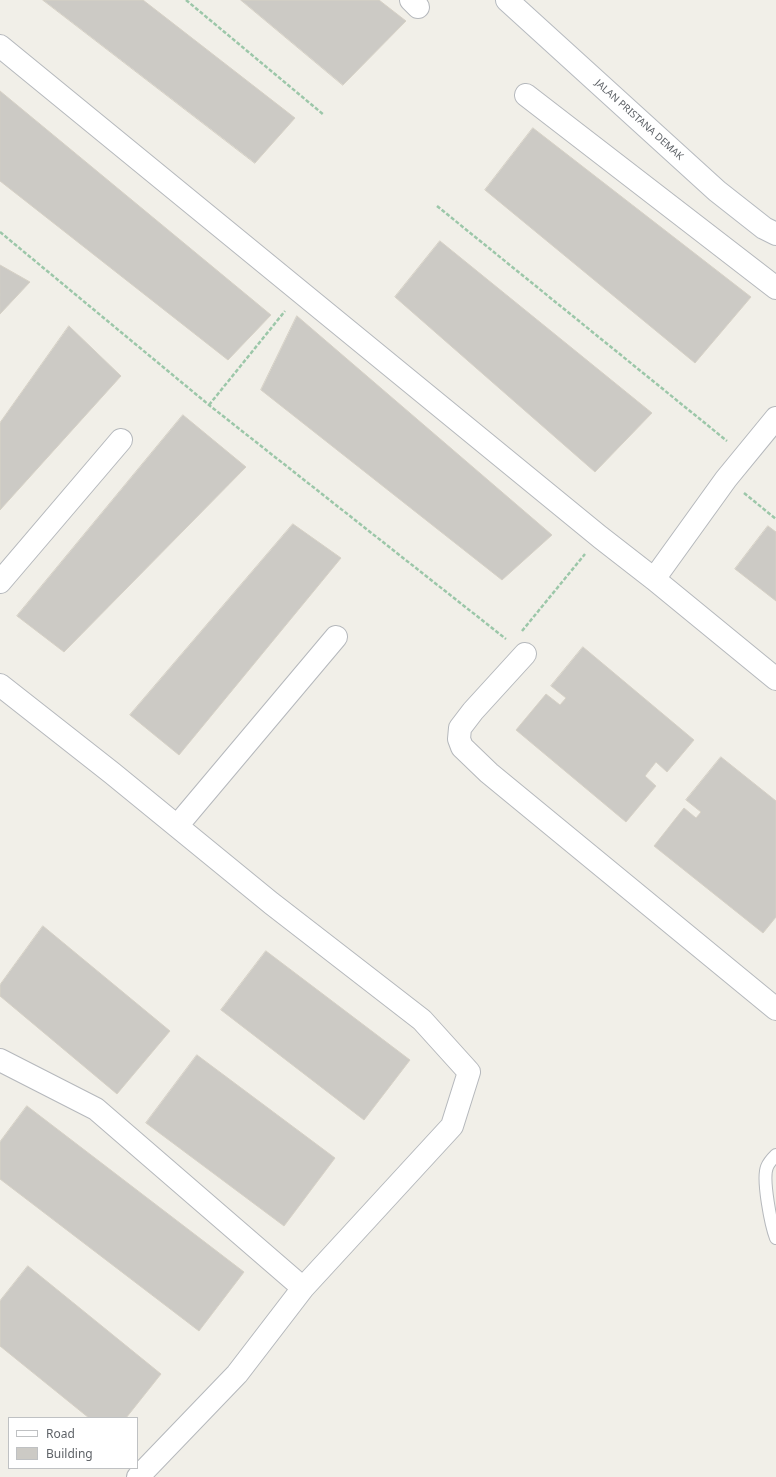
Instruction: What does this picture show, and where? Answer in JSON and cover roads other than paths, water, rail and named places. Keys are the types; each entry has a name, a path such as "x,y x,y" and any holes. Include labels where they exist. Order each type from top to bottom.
{"street":[{"name":"JALAN PRISTANA DEMAK","path":"507,0 717,191 764,228 776,234"},
{"path":"0,46 600,537 654,579 776,679"},
{"path":"526,95 776,288"},
{"path":"654,579 726,479 776,418"},
{"path":"0,582 121,440"},
{"path":"177,826 336,636"},
{"path":"518,649 460,728 459,740 462,747 489,773 776,1010"},
{"path":"0,685 271,903 422,1020 470,1072 452,1126 303,1288 236,1374 138,1477"},
{"path":"0,1060 96,1109 303,1288"}],"lane":[{"path":"776,1155 766,1168 765,1180 771,1222 776,1238"}]}
